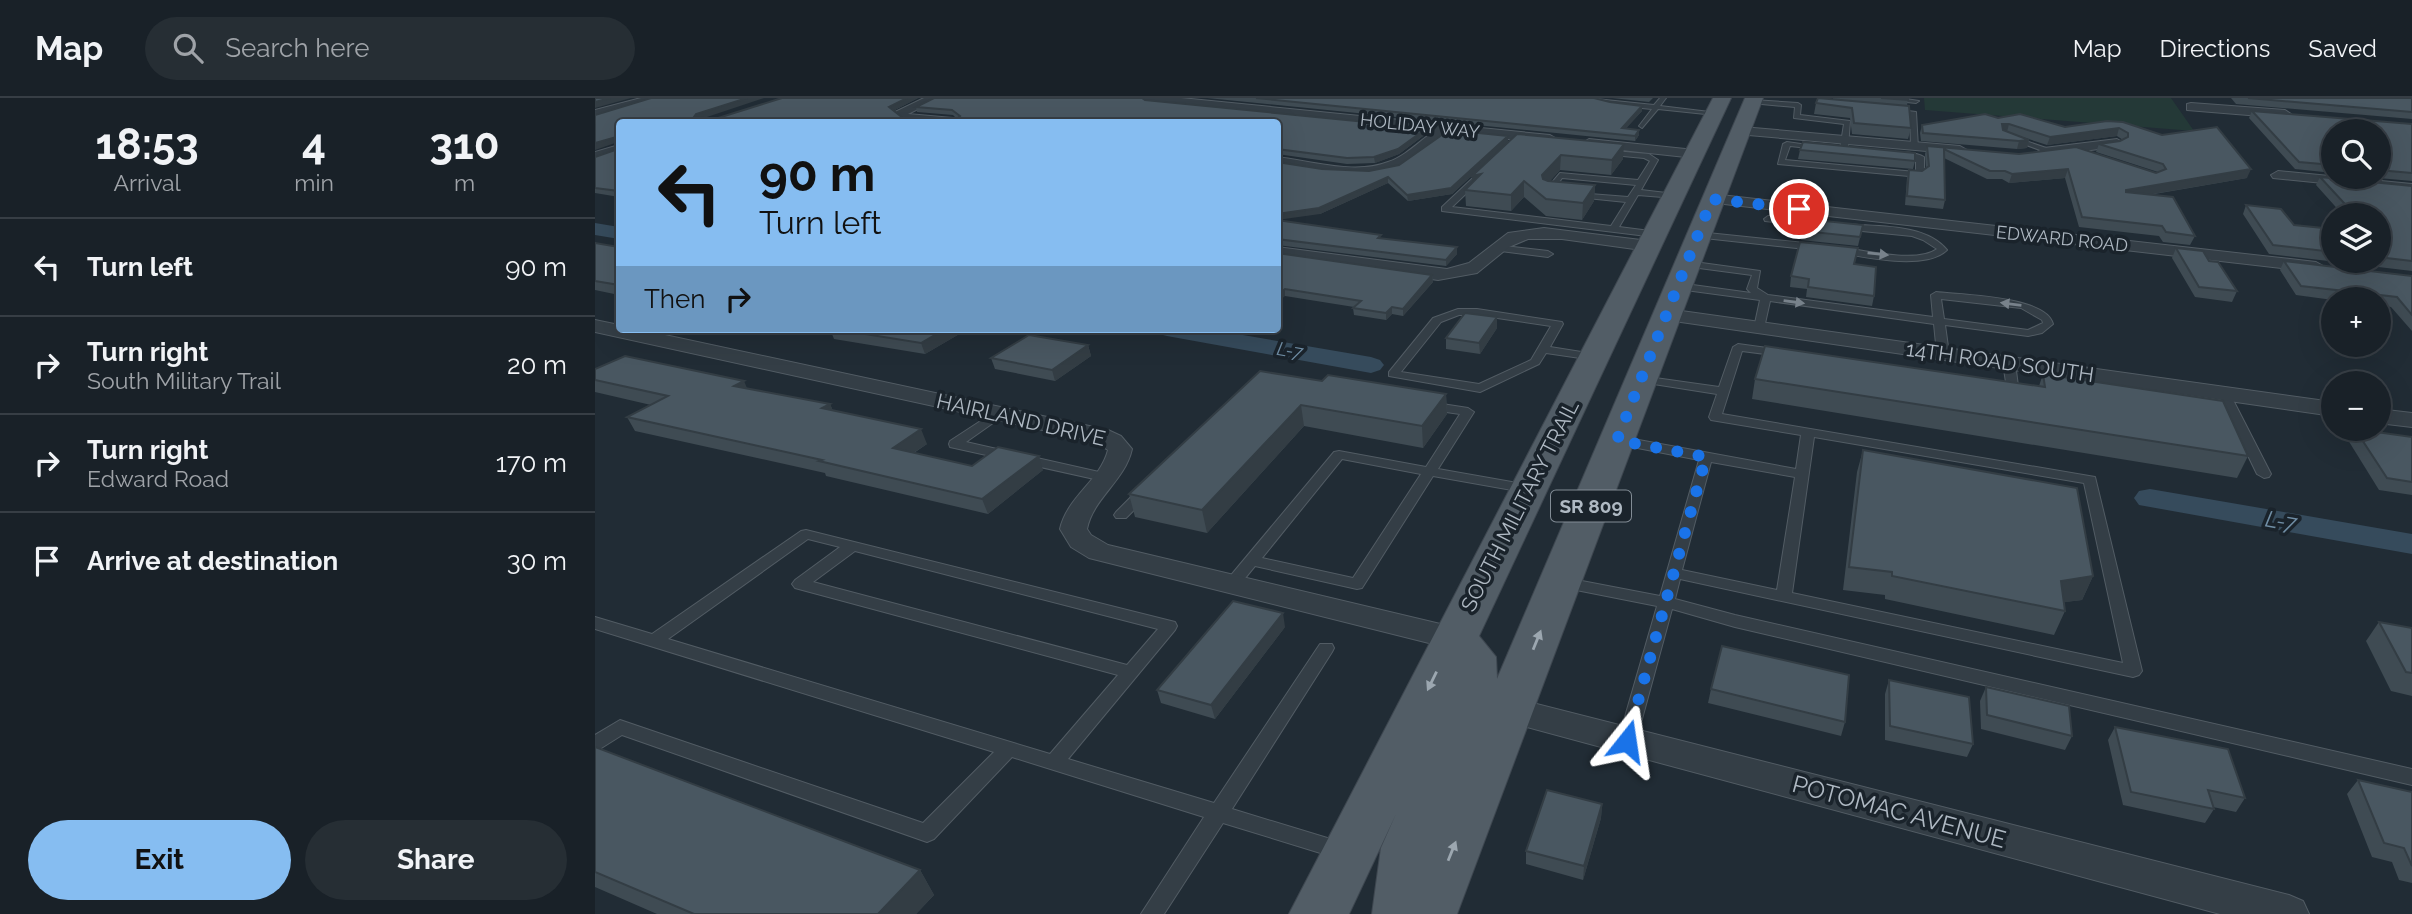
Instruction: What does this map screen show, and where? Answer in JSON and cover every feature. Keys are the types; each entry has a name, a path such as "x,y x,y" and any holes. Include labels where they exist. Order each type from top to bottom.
{"main road":[{"name":"SOUTH MILITARY TRAIL","path":"1319,914 1620,304 1639,236 1659,194 1694,146 1739,108"},
{"name":"SOUTH MILITARY TRAIL","path":"1659,194 1739,108"},
{"name":"SOUTH MILITARY TRAIL","path":"1427,914 1683,275 1659,194"},
{"path":"1617,440 1598,428 1593,414 1636,317 1620,304"},
{"path":"1402,914 1409,848 1474,692 1473,657 1453,638"}],"street":[{"path":"595,114 655,98"},
{"path":"924,119 905,117 899,113 934,98"},
{"name":"HOLIDAY WAY","path":"1146,98 1445,129 1694,146"},
{"path":"1217,105 1234,98"},
{"path":"1318,102 1456,116"},
{"path":"2191,107 2302,116"},
{"path":"1739,108 1846,140 1979,152"},
{"path":"1637,128 1659,133"},
{"path":"1281,161 1353,169 1387,168 1445,129"},
{"path":"2017,156 2117,143"},
{"path":"595,156 616,150"},
{"path":"2278,175 2412,188"},
{"name":"EDWARD ROAD","path":"1659,194 1769,212 2321,268"},
{"path":"1281,253 1438,275 1475,267 1496,248 1523,235 1575,231 1639,236"},
{"name":"14TH ROAD SOUTH","path":"1683,275 1759,328 2321,407"},
{"name":"HAIRLAND DRIVE","path":"595,326 616,331"},
{"name":"HAIRLAND DRIVE","path":"628,333 1100,435 1113,441 1121,449 1121,459 1080,509 1073,522 1074,534 1083,545 1099,552 1453,638"},
{"path":"2391,418 2412,420"},
{"name":"POTOMAC AVENUE","path":"1509,710 2289,914"}],"lane":[{"path":"1589,98 1609,103 1656,107 1739,108 1812,104"},
{"path":"1637,128 1663,98"},
{"path":"1871,98 1916,102"},
{"path":"1798,105 1796,117 1848,122 1846,140"},
{"path":"1888,110 1913,112 1915,146"},
{"path":"2004,135 2051,151"},
{"path":"1869,152 1846,140 1787,144 1781,162 1920,175 1920,157 1882,153"},
{"path":"1639,236 1575,231 1445,209 1514,144 1646,156 1654,160 1659,194"},
{"path":"2071,149 2095,157"},
{"path":"1560,175 1659,194 1548,191 1560,175"},
{"path":"1683,275 1762,242 1924,259 1940,254 1943,250 1936,242 1918,235 1769,212 1762,242"},
{"path":"1496,248 1548,254"},
{"path":"1683,275 1756,273 1752,289 1766,298"},
{"path":"1683,275 1766,298 1940,321 2028,332 2038,331 2048,324 2042,314 2024,305 1936,295 1940,321 1943,354"},
{"path":"1759,328 1766,298"},
{"path":"1458,312 1477,312 1558,324 1543,349 1535,362 1480,388 1393,374 1437,320 1458,312"},
{"path":"1674,573 2133,671 2090,480 1715,417 1738,347 1793,355"},
{"path":"1543,349 1594,357"},
{"path":"1984,382 2011,386 2009,363"},
{"path":"1641,379 1724,391"},
{"path":"2224,394 2264,474"},
{"path":"1252,560 1357,584 1468,412 1416,404"},
{"path":"999,413 955,444 1108,478"},
{"path":"1784,596 1808,433"},
{"path":"1617,440 1801,474"},
{"path":"1232,584 1339,454 1529,489"},
{"path":"1627,741 1706,457"},
{"path":"1121,515 1151,486"},
{"path":"654,641 806,534 1169,626 1054,764"},
{"path":"852,546 800,584 1131,672"},
{"path":"1560,582 1666,602 1735,621 2412,777"},
{"path":"595,624 1349,853"},
{"path":"1152,914 1326,648"},
{"path":"595,745 620,727 927,833 1007,749"}],"green space":[{"path":"1924,98 2171,98 2194,131 1925,110"}],"building":[{"path":"651,98 747,98 696,114 694,117 715,119 616,119 616,137 595,143 595,115"},
{"path":"782,98 907,98 889,107 903,118 957,119 715,119"},
{"path":"934,98 1142,98 1427,128 1398,149 1374,157 1347,158 1281,150 1281,119 957,119 960,116 952,110 916,107"},
{"path":"1256,98 1594,98 1642,106 1622,128 1639,130 1635,136"},
{"path":"1818,98 1909,106 1911,128 1854,123 1852,108 1816,103"},
{"path":"2248,98 2412,98 2412,112"},
{"path":"2252,111 2350,119 2321,119 2321,164 2299,162"},
{"path":"1985,114 1998,118 2020,114 2065,127 2107,121 2123,122 2162,135 2217,127 2251,169 2126,190 2173,197 2195,236 2166,232 2162,226 2082,217 2068,169 2012,174 1990,171 1944,149 1945,200 1907,196 1909,170 1922,171 1929,166 1927,146 2019,154 2076,147 2156,173 2166,169 2163,164 2099,144 2128,137 2128,133 2119,128 2050,137 2002,124 2003,130 2029,140 2019,141 1923,133 1922,125"},
{"path":"2391,122 2412,124 2412,173 2391,171"},
{"path":"1449,130 1508,136 1451,188 1407,195 1388,177 1319,208 1281,213 1281,163 1322,169 1369,171 1399,165"},
{"path":"1517,134 1624,144 1612,160 1561,155 1542,175 1543,179 1548,181 1595,185 1583,203 1546,199 1524,181 1511,195 1465,190 1481,174 1472,176"},
{"path":"1803,142 1915,153 1915,161 1800,150"},
{"path":"616,150 616,191 595,188 595,157"},
{"path":"2391,184 2412,186 2412,261 2391,259 2391,203 2344,203 2331,189 2391,189"},
{"path":"2246,205 2281,209 2294,225 2321,228 2321,251 2273,245"},
{"path":"1806,219 1863,225 1860,237 1803,231"},
{"path":"1281,221 1381,235 1378,238 1457,247 1446,260 1281,239"},
{"path":"1800,242 1858,248 1854,264 1876,267 1874,296 1808,287 1809,279 1791,276"},
{"path":"595,243 616,246 616,284 595,281"},
{"path":"2176,248 2203,251 2209,261 2218,262 2237,291 2199,287"},
{"path":"1281,254 1432,275 1403,309 1392,307 1386,313 1353,308 1361,301 1285,289 1281,292"},
{"path":"2284,261 2321,265 2321,273 2386,273 2412,276 2412,315 2397,297 2391,296 2391,287 2301,286"},
{"path":"1465,313 1497,317 1479,343 1446,338"},
{"path":"859,333 938,333 921,343"},
{"path":"1029,335 1088,345 1052,370 991,358"},
{"path":"1765,346 2045,387 2043,374 2223,401 2248,456 1755,379"},
{"path":"625,356 744,381 734,386 830,404 822,408 921,429 893,448 972,466 998,447 1039,456 982,499 627,417 668,396 595,380 595,369"},
{"path":"1260,371 1322,381 1328,375 1446,394 1422,426 1301,405 1202,510 1129,494"},
{"path":"2391,434 2412,437 2412,482 2387,478 2363,441 2391,441"},
{"path":"1863,450 2077,488 2093,576 2061,581 2065,611 1892,576 1892,572 1849,567"},
{"path":"1233,601 1283,613 1211,705 1157,690"},
{"path":"2379,622 2412,628 2412,673 2406,672"},
{"path":"1722,646 1849,675 1845,722 1711,689"},
{"path":"1889,680 1969,697 1973,744 1890,726"},
{"path":"1986,687 2069,706 2072,736 1987,715"},
{"path":"2115,727 2228,749 2245,798 2208,790 2214,809 2131,792"},
{"path":"595,747 920,870 878,914 694,914 595,872"},
{"path":"2358,780 2412,792 2412,866 2404,848 2384,843"},
{"path":"1547,790 1602,804 1584,866 1526,851"}],"waterway":[{"name":"L-7","path":"595,229 616,232"},
{"name":"L-7","path":"1190,333 1371,365"},
{"name":"L-7","path":"2150,498 2412,544"}],"route":[{"path":"1627,741 1706,457 1617,440 1712,199 1799,209"}]}
